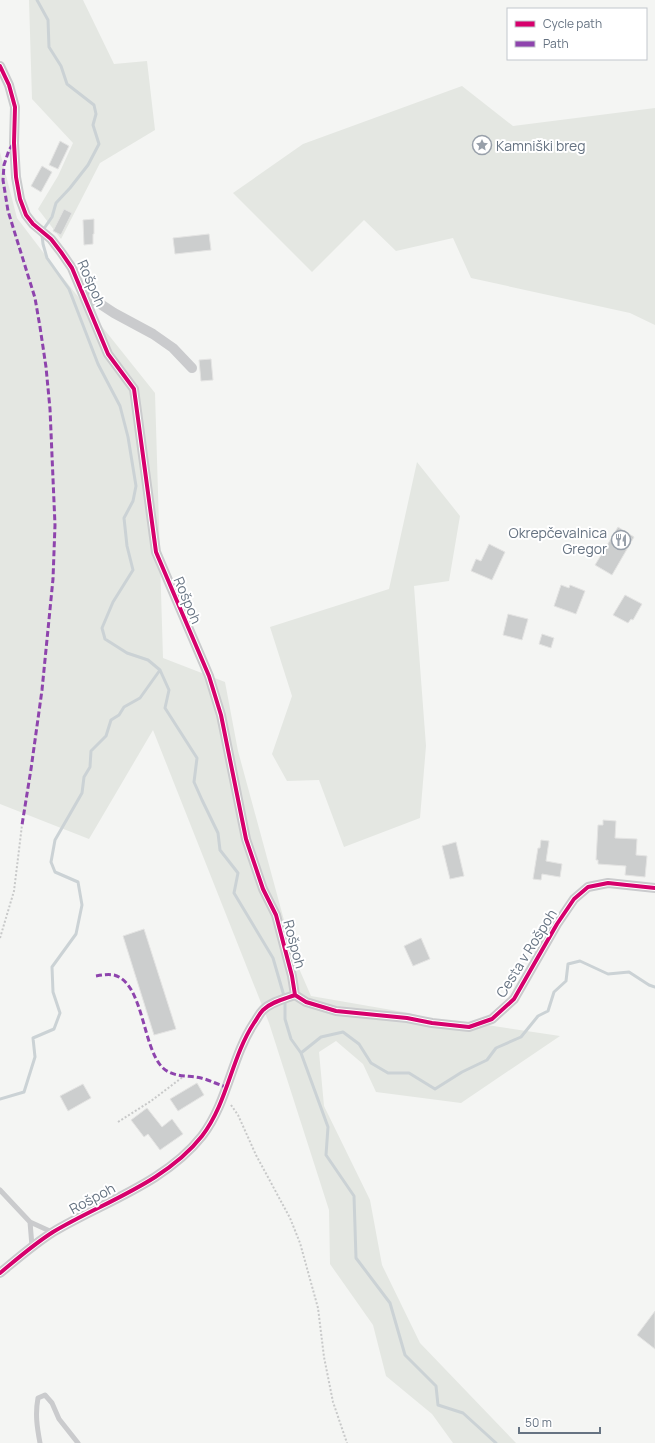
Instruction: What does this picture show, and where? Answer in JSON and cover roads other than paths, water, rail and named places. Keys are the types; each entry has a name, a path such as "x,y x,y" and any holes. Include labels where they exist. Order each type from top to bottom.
{"street":[{"name":"Rošpoh","path":"0,66 9,85 15,107 14,143 16,177 20,199 26,214 33,224 61,252 72,268 108,354 134,389 156,552 209,676 221,715 246,839 263,889 276,915 292,976 292,996 277,1001 262,1010 244,1042 224,1098 211,1124 189,1150 150,1181 52,1232 32,1246 0,1273"},
{"path":"82,292 114,313 153,334 173,348 192,368"},
{"name":"Cesta v Rošpoh","path":"292,996 336,1011 407,1018 432,1023 469,1027 492,1019 514,999 557,924 574,899 588,887 608,882 655,888"}],"lane":[{"path":"0,1190 30,1222 52,1232"},
{"path":"30,1222 32,1246"},
{"path":"40,1443 36,1421 36,1409 38,1398 45,1395 52,1403 59,1419 78,1443"}],"waterway":[{"path":"37,0 48,20 49,47 61,66 67,84 94,105 96,114 93,125 99,144 88,165 56,203 52,217 43,230"},
{"path":"42,235 47,258 69,289 98,364 120,406 128,437 136,486 133,501 124,518 127,546 133,570 113,602 102,628 105,639 127,653 148,660 160,670 169,690 165,708 197,758 194,782 218,833 220,850 238,873 234,893 273,958 284,996"},
{"path":"0,1099 24,1092 35,1057 33,1038 54,1029 60,1013 53,992 52,967 76,934 82,905 78,882 55,872 51,862 55,840 82,793 84,777 90,767 91,751 106,736 111,720 119,715 124,707 140,698 160,670"},
{"path":"301,1053 321,1037 343,1032 359,1044 371,1063 388,1073 409,1073 435,1089 462,1072 487,1060 496,1048 521,1037 538,1016 548,1011 554,992 566,981 568,964 580,961 608,974 629,972 649,985 655,987"},
{"path":"285,1001 285,1019 291,1039 301,1053 328,1127 326,1155 354,1196 356,1258 390,1303 405,1355 436,1386 438,1405 463,1413 496,1443"}],"place":[{"name":"Kamniški breg","path":"482,145"},
{"name":"Okrepčevalnica Gregor","path":"621,540"}]}
